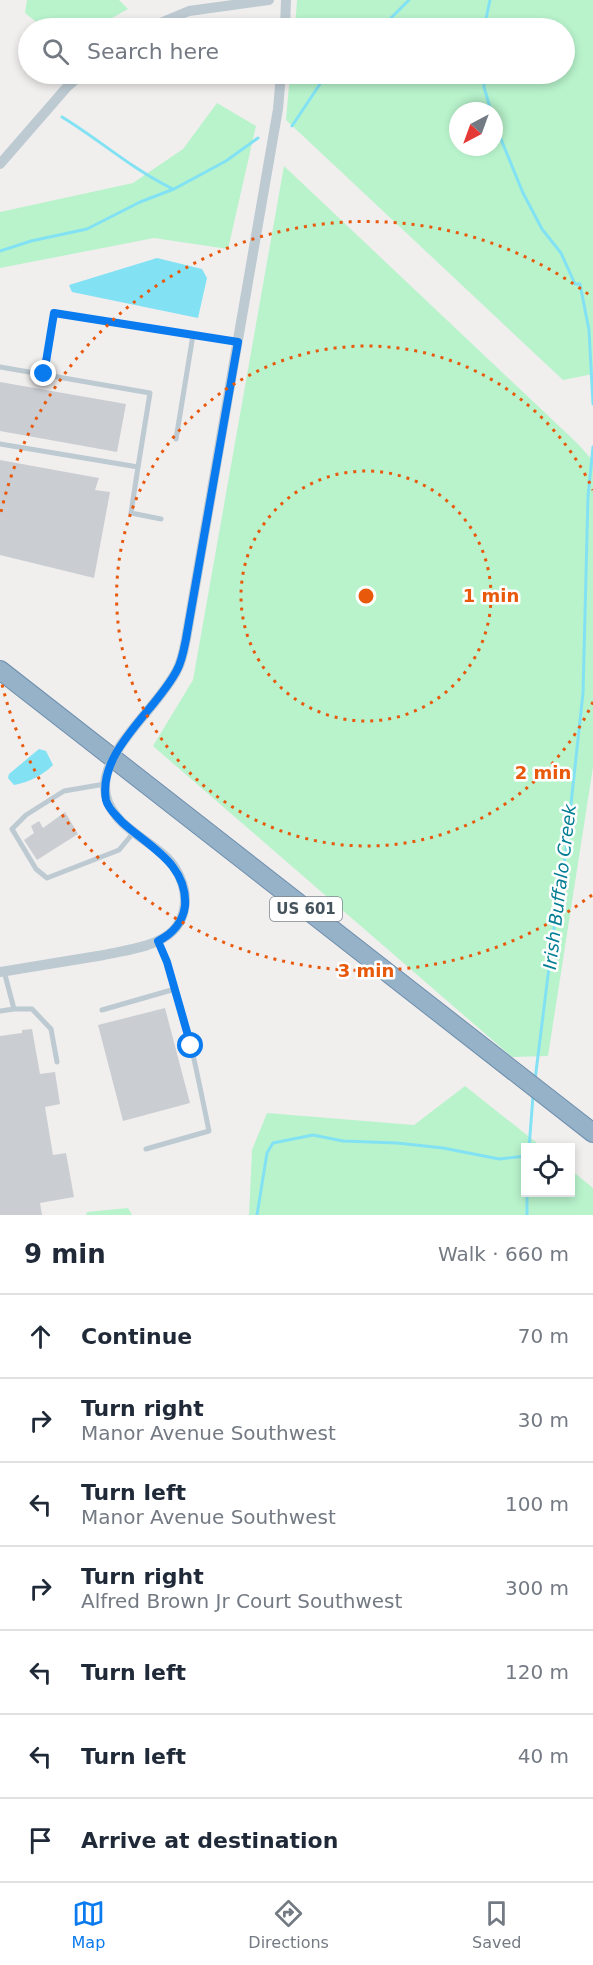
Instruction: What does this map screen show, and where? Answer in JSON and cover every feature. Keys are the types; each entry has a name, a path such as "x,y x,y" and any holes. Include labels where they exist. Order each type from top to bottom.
{"highway":[{"name":"US 601","path":"0,670 593,1133"}],"street":[{"path":"172,18 189,11 269,0"},
{"path":"285,18 286,0"},
{"path":"0,164 70,84"},
{"path":"2,971 135,948 158,941 171,933 181,920 185,894 179,876 168,858 134,832 109,808 105,784 112,758 178,670 186,639 278,109 280,84"}],"lane":[{"path":"44,374 54,313 238,342"},
{"path":"176,439 193,335"},
{"path":"0,367 150,393 131,513 161,519"},
{"path":"0,444 138,468"},
{"path":"105,784 64,791 27,815 12,829 36,869 47,878 119,850 134,832"},
{"path":"146,1149 209,1131 191,1046 167,962 158,941"},
{"path":"2,971 14,1009"},
{"path":"102,1010 175,988"},
{"path":"0,1011 32,1009 51,1029 57,1062"}],"green space":[{"path":"27,0 119,0 128,9 112,18 31,18 25,13"},
{"path":"297,0 593,0 593,374 563,380 286,120 289,84 575,84 575,18 296,18"},
{"path":"217,103 256,126 228,249 154,238 0,268 0,212 133,183 183,149"},
{"path":"284,166 578,444 593,461 593,767 548,1056 512,1057 153,746 193,680"},
{"path":"465,1086 537,1143 521,1143 521,1197 575,1197 575,1173 593,1188 593,1215 249,1215 252,1150 267,1113 414,1125"},
{"path":"128,1208 132,1215 86,1215 87,1212"}],"water":[{"path":"157,258 202,269 207,278 198,318 72,292 69,285"},
{"path":"39,749 46,751 53,765 35,778 14,785 8,778 9,774"}],"building":[{"path":"0,382 126,404 117,452 0,431"},
{"path":"0,460 99,478 95,490 110,492 94,578 0,555"},
{"path":"65,812 78,834 37,860 24,840 34,833 31,826 39,821 43,828"},
{"path":"165,1008 190,1103 123,1121 98,1025"},
{"path":"32,1029 40,1074 55,1072 60,1104 45,1107 53,1155 66,1153 74,1197 40,1203 42,1215 0,1215 0,1036"}],"waterway":[{"path":"391,18 409,0"},
{"name":"Irish Buffalo Creek","path":"486,18 490,0"},
{"path":"292,126 320,84"},
{"name":"Irish Buffalo Creek","path":"484,84 488,102"},
{"path":"62,117 144,173 173,189"},
{"path":"0,251 31,241 87,229 140,202 174,189 226,161 258,138"},
{"name":"Irish Buffalo Creek","path":"503,144 523,193 542,229 561,253 575,284 580,284 589,330 593,404"},
{"name":"Irish Buffalo Creek","path":"535,1080 566,850 583,693 588,496 593,447"},
{"name":"Irish Buffalo Creek","path":"529,1143 533,1096"},
{"path":"257,1215 267,1153 273,1143 313,1135 343,1141 443,1148 499,1159 521,1157"},
{"name":"Irish Buffalo Creek","path":"527,1197 527,1215"}],"route":[{"path":"44,374 54,313 238,342 186,639 178,670 112,758 105,784 109,808 125,824 168,858 179,876 185,894 184,913 181,920 171,933 158,941 167,962 191,1046"}]}
